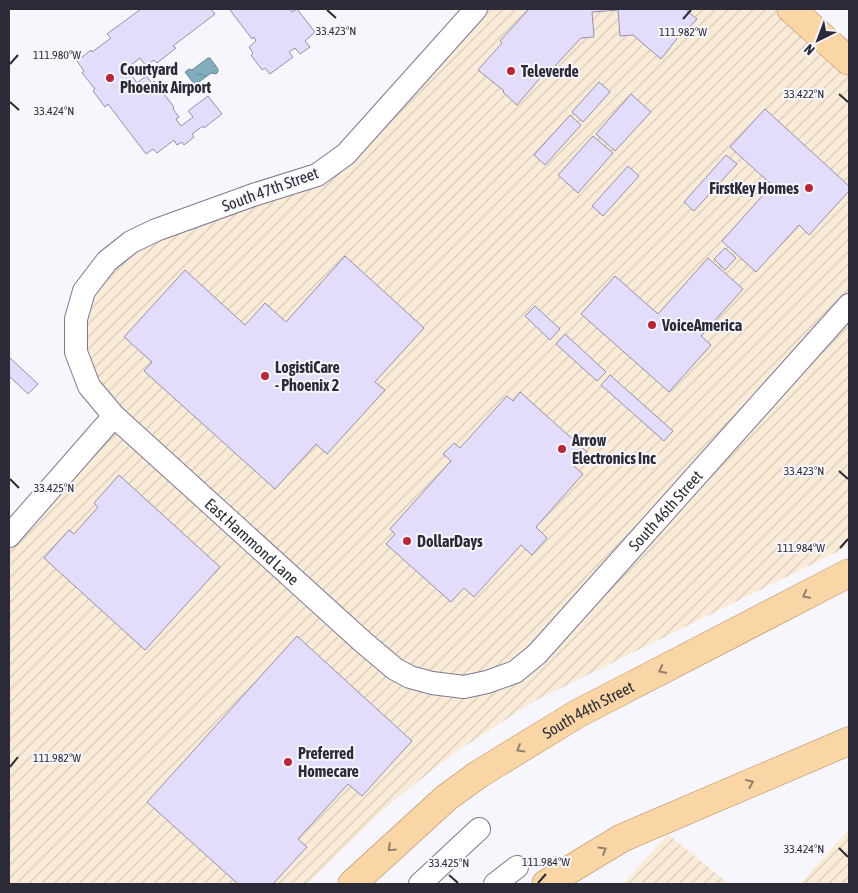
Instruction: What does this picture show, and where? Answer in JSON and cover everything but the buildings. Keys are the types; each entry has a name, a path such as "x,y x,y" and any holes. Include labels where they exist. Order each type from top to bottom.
{"main road":[{"path":"804,13 849,61"},
{"name":"South 44th Street","path":"352,884 446,798 479,774 577,714 849,573"},
{"path":"546,884 622,838 849,741"}],"street":[{"name":"South 47th Street","path":"76,352 76,320 84,292 107,261 131,242 156,230 253,195 316,175 346,154 476,9"},
{"name":"South 46th Street","path":"464,687 487,682 515,672 537,654 849,305"},
{"name":"East Hammond Lane","path":"76,352 89,386 114,416 349,630 395,669 410,677 432,683 464,687"},
{"path":"9,536 114,416"},
{"path":"420,884 478,829"},
{"path":"495,884 517,867"}],"shaded area":[{"path":"476,9 788,9 849,61 849,546 535,701 451,755 385,808 307,884 9,884 9,536 114,416 89,386 76,319 107,261 317,175"},
{"path":"849,829 849,884 800,884"},
{"path":"668,834 729,884 623,884"}],"water":[{"path":"208,58 218,69 218,72 216,74 211,73 195,85 185,72 189,69 192,70"}],"place":[{"name":"Televerde","path":"511,71"},
{"name":"Courtyard Phoenix Airport","path":"110,78"},
{"name":"FirstKey Homes","path":"809,188"},
{"name":"VoiceAmerica","path":"652,325"},
{"name":"LogistiCare - Phoenix 2","path":"265,376"},
{"name":"Arrow Electronics Inc","path":"562,449"},
{"name":"DollarDays","path":"407,541"},
{"name":"Preferred Homecare","path":"288,762"}]}
